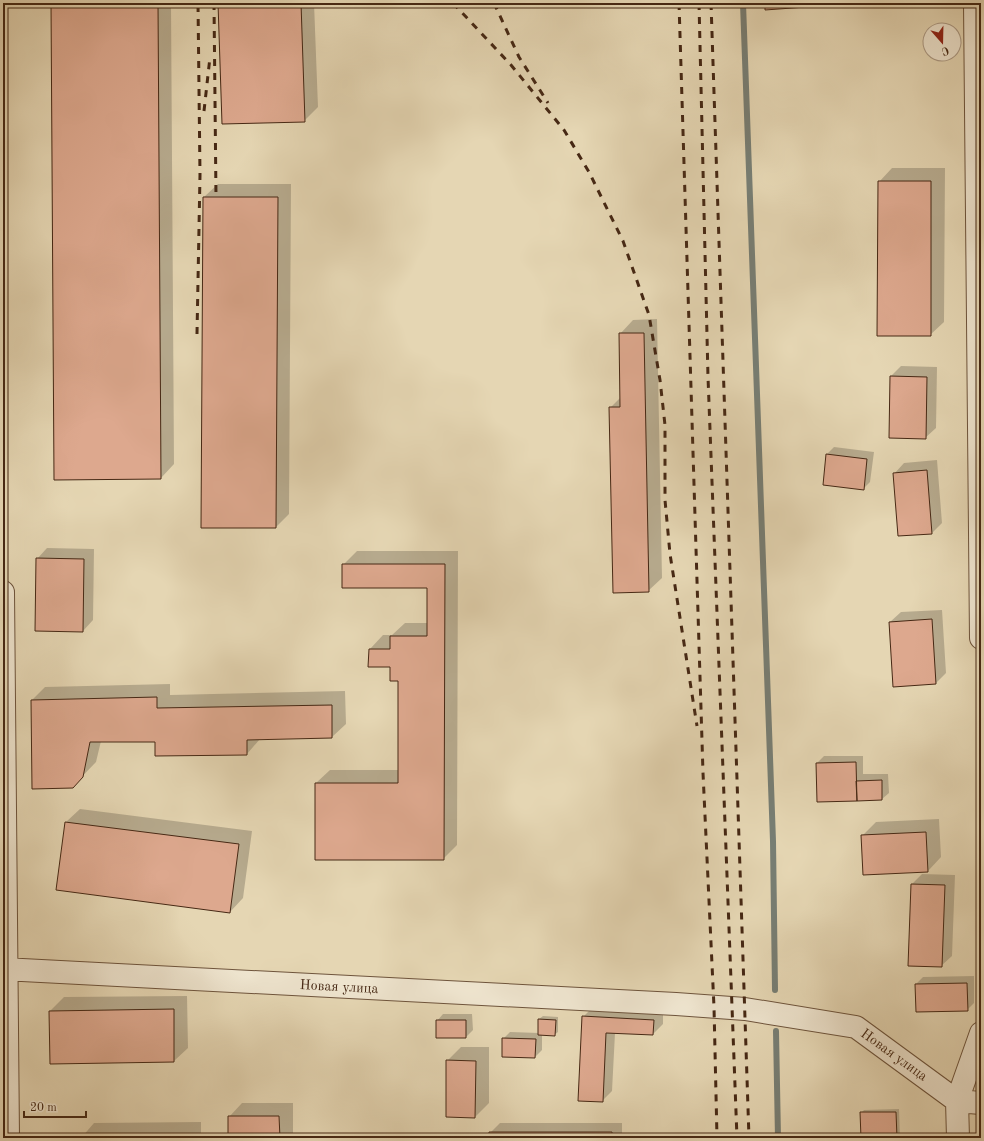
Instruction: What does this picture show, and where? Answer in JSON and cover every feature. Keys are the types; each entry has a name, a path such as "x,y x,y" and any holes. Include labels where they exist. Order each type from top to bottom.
{"street":[{"path":"975,3 979,88 981,638"},
{"path":"3,592 4,969 8,1138"},
{"name":"Новая улица","path":"4,969 676,1004 755,1010 856,1027 957,1101"},
{"path":"958,1138 957,1101 981,1033"},
{"path":"957,1101 981,1103"}],"building":[{"path":"51,3 158,3 161,479 54,480"},
{"path":"218,3 301,3 305,122 222,124"},
{"path":"765,3 860,3 765,10"},
{"path":"878,181 931,181 931,336 877,336"},
{"path":"203,197 278,197 276,528 201,528"},
{"path":"619,333 644,333 649,592 613,593 609,407 620,407"},
{"path":"890,376 927,377 926,439 889,438"},
{"path":"826,454 867,459 864,490 823,485"},
{"path":"927,470 932,534 898,536 893,473"},
{"path":"36,558 84,559 83,632 35,631"},
{"path":"342,564 445,564 444,860 315,860 315,783 398,783 398,681 390,681 390,667 368,667 369,649 390,649 390,636 427,636 427,588 342,588"},
{"path":"932,619 936,684 893,687 889,622"},
{"path":"157,697 157,708 332,705 332,738 247,740 247,755 155,756 155,742 90,742 83,777 73,788 32,789 31,700"},
{"path":"856,762 857,801 817,802 816,763"},
{"path":"882,780 882,800 857,801 856,781"},
{"path":"65,822 239,844 230,913 56,890"},
{"path":"926,832 928,872 863,875 861,835"},
{"path":"911,884 945,885 942,967 908,966"},
{"path":"967,983 968,1011 916,1012 915,984"},
{"path":"174,1009 174,1062 50,1064 49,1011"},
{"path":"582,1016 654,1020 653,1035 606,1033 603,1102 578,1101"},
{"path":"538,1019 556,1020 555,1036 538,1035"},
{"path":"436,1020 466,1020 466,1038 436,1038"},
{"path":"502,1038 536,1039 535,1058 502,1057"},
{"path":"446,1060 476,1061 475,1118 446,1117"},
{"path":"860,1112 896,1112 897,1138 861,1138"},
{"path":"228,1116 279,1116 280,1138 228,1138"},
{"path":"489,1132 612,1132 612,1138 489,1138"},
{"path":"188,1135 188,1138 80,1138 80,1137"}],"waterway":[{"path":"743,3 773,841 775,990"},
{"path":"776,1031 778,1138"}],"railway":[{"path":"197,334 200,175 198,3"},
{"path":"214,3 216,197"},
{"path":"453,3 511,65 564,130 589,172 623,241 649,315 660,380 665,425 665,500 670,554 697,726"},
{"path":"494,3 519,57 548,103"},
{"path":"679,3 703,773 714,1007 717,1138"},
{"path":"699,3 708,377 737,1138"},
{"path":"711,3 749,1138"},
{"path":"204,111 210,57"}]}
